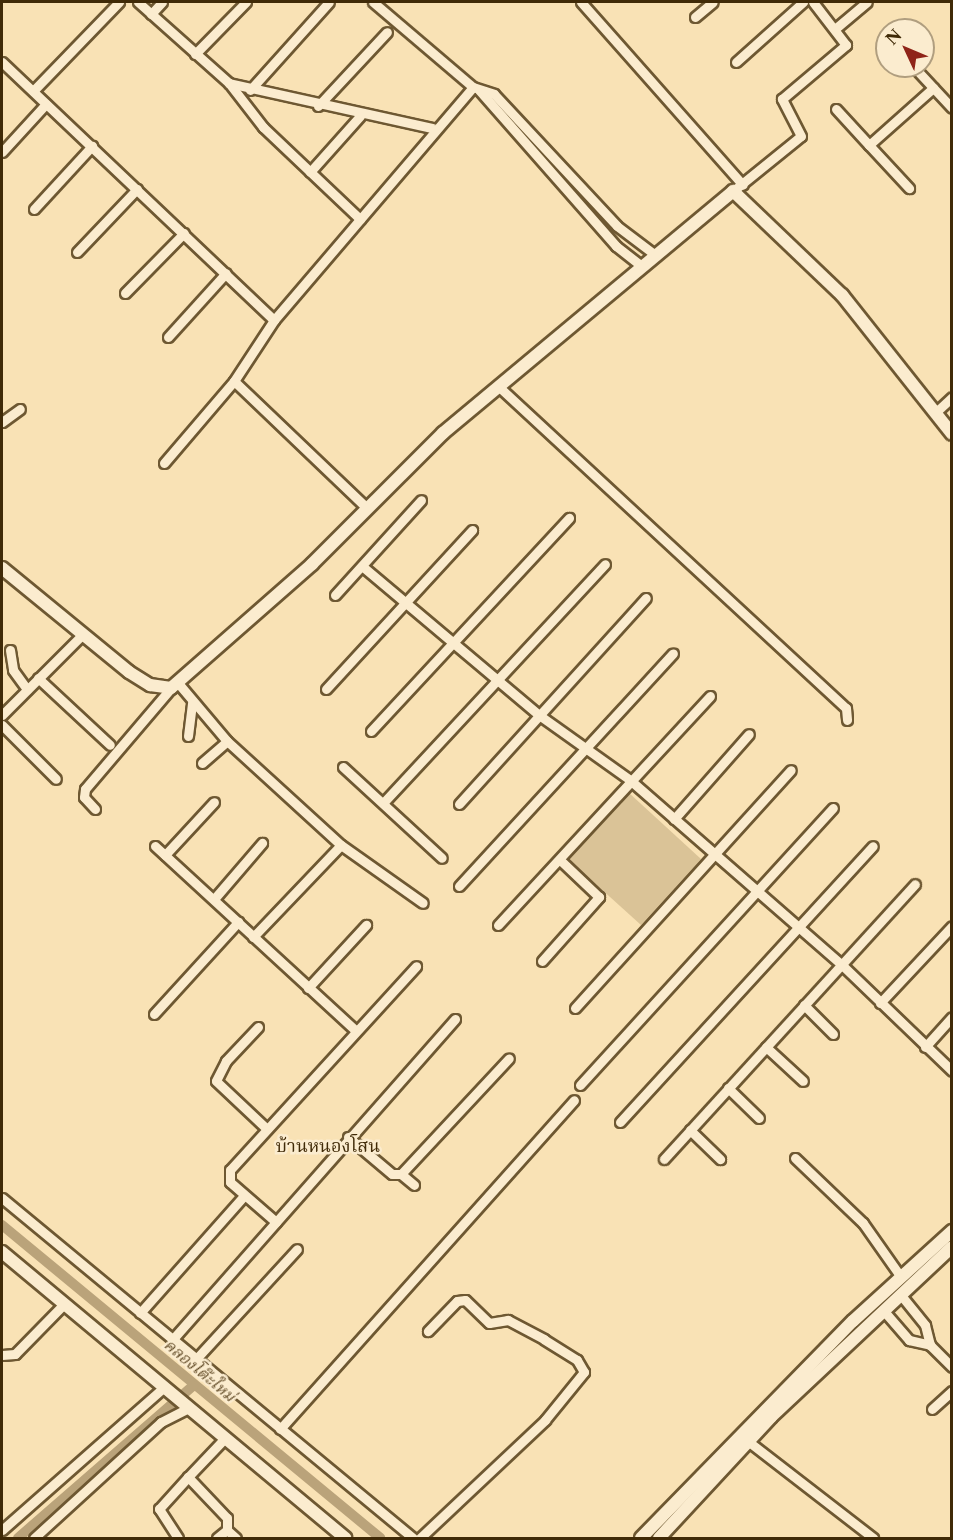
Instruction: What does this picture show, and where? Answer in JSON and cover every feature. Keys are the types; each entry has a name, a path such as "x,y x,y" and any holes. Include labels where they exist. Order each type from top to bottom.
{"street":[{"path":"33,91 119,2"},
{"path":"138,2 229,83 263,127 360,219"},
{"path":"151,14 162,2"},
{"path":"195,54 246,2"},
{"path":"250,90 329,2"},
{"path":"373,2 476,88 615,246 640,265"},
{"path":"581,2 738,188 842,295 951,434"},
{"path":"695,17 713,2"},
{"path":"736,62 803,2"},
{"path":"95,809 84,797 85,789 175,686 498,386 640,265 801,136 782,99 846,45 836,28 813,2"},
{"path":"836,28 867,2"},
{"path":"318,106 387,32"},
{"path":"2,62 274,320"},
{"path":"924,78 951,108"},
{"path":"229,83 360,116 432,128"},
{"path":"164,463 234,381 274,320 360,219 432,128 476,88"},
{"path":"476,88 494,94 617,226 654,254"},
{"path":"869,145 933,88"},
{"path":"2,152 46,104"},
{"path":"836,109 909,188"},
{"path":"310,172 360,116"},
{"path":"34,209 92,147"},
{"path":"77,252 137,189"},
{"path":"125,293 184,233"},
{"path":"168,337 226,273"},
{"path":"234,381 367,508"},
{"path":"498,386 838,701 847,720"},
{"path":"935,413 951,397"},
{"path":"2,422 20,409"},
{"path":"335,595 421,500"},
{"path":"371,731 569,518"},
{"path":"326,689 471,530"},
{"path":"383,803 604,564"},
{"path":"362,566 497,678 539,716 584,750 630,780 755,893 841,964 951,1071"},
{"path":"2,568 150,685 175,686 227,741 340,845 423,903"},
{"path":"459,804 646,598"},
{"path":"2,715 83,634"},
{"path":"10,650 13,670 27,689"},
{"path":"459,886 673,654"},
{"path":"38,678 110,745"},
{"path":"498,925 710,696"},
{"path":"188,736 192,702"},
{"path":"2,725 56,779"},
{"path":"674,819 749,734"},
{"path":"202,763 227,741"},
{"path":"343,767 442,858"},
{"path":"575,1008 791,770"},
{"path":"165,855 213,802"},
{"path":"580,1085 833,808"},
{"path":"214,899 262,843"},
{"path":"254,937 340,845"},
{"path":"155,846 355,1030"},
{"path":"620,1122 873,846"},
{"path":"542,961 599,897 560,860"},
{"path":"664,1159 915,884"},
{"path":"154,1014 238,922"},
{"path":"308,988 366,925"},
{"path":"880,1004 951,926"},
{"path":"276,1222 244,1196 228,1175 355,1030 416,966"},
{"path":"804,1005 833,1034"},
{"path":"925,1047 951,1017"},
{"path":"172,1340 348,1137 455,1019"},
{"path":"258,1027 226,1061 216,1081 267,1129"},
{"path":"766,1047 803,1081"},
{"path":"401,1174 509,1059"},
{"path":"728,1088 759,1118"},
{"path":"280,1429 574,1100"},
{"path":"690,1130 720,1158"},
{"path":"348,1137 392,1174 401,1174 414,1185"},
{"path":"795,1158 863,1223 901,1277"},
{"path":"140,1313 244,1196"},
{"path":"2,1198 413,1539"},
{"path":"641,1539 901,1277 951,1231"},
{"path":"659,1539 749,1442 883,1310 951,1247"},
{"path":"196,1359 297,1249"},
{"path":"2,1252 345,1539"},
{"path":"900,1294 925,1324 930,1345 951,1367"},
{"path":"420,1539 545,1420 584,1371 576,1360 508,1320 489,1323 465,1300 457,1301 428,1331"},
{"path":"2,1355 15,1354 64,1304"},
{"path":"883,1310 909,1340 930,1345"},
{"path":"2,1530 166,1388"},
{"path":"932,1409 951,1391"},
{"path":"34,1539 161,1422 185,1405"},
{"path":"178,1538 159,1509 225,1438"},
{"path":"749,1442 873,1539"},
{"path":"188,1477 227,1518 227,1530 236,1539"},
{"path":"217,1539 227,1530"}],"shaded area":[{"path":"628,792 701,859 641,925 568,859"}],"waterway":[{"name":"คลองโต๊ะใหม่","path":"2,1225 380,1538"},
{"path":"18,1538 193,1386"}],"district":[{"name":"บ้านหนองโสน","path":"328,1146"}]}
